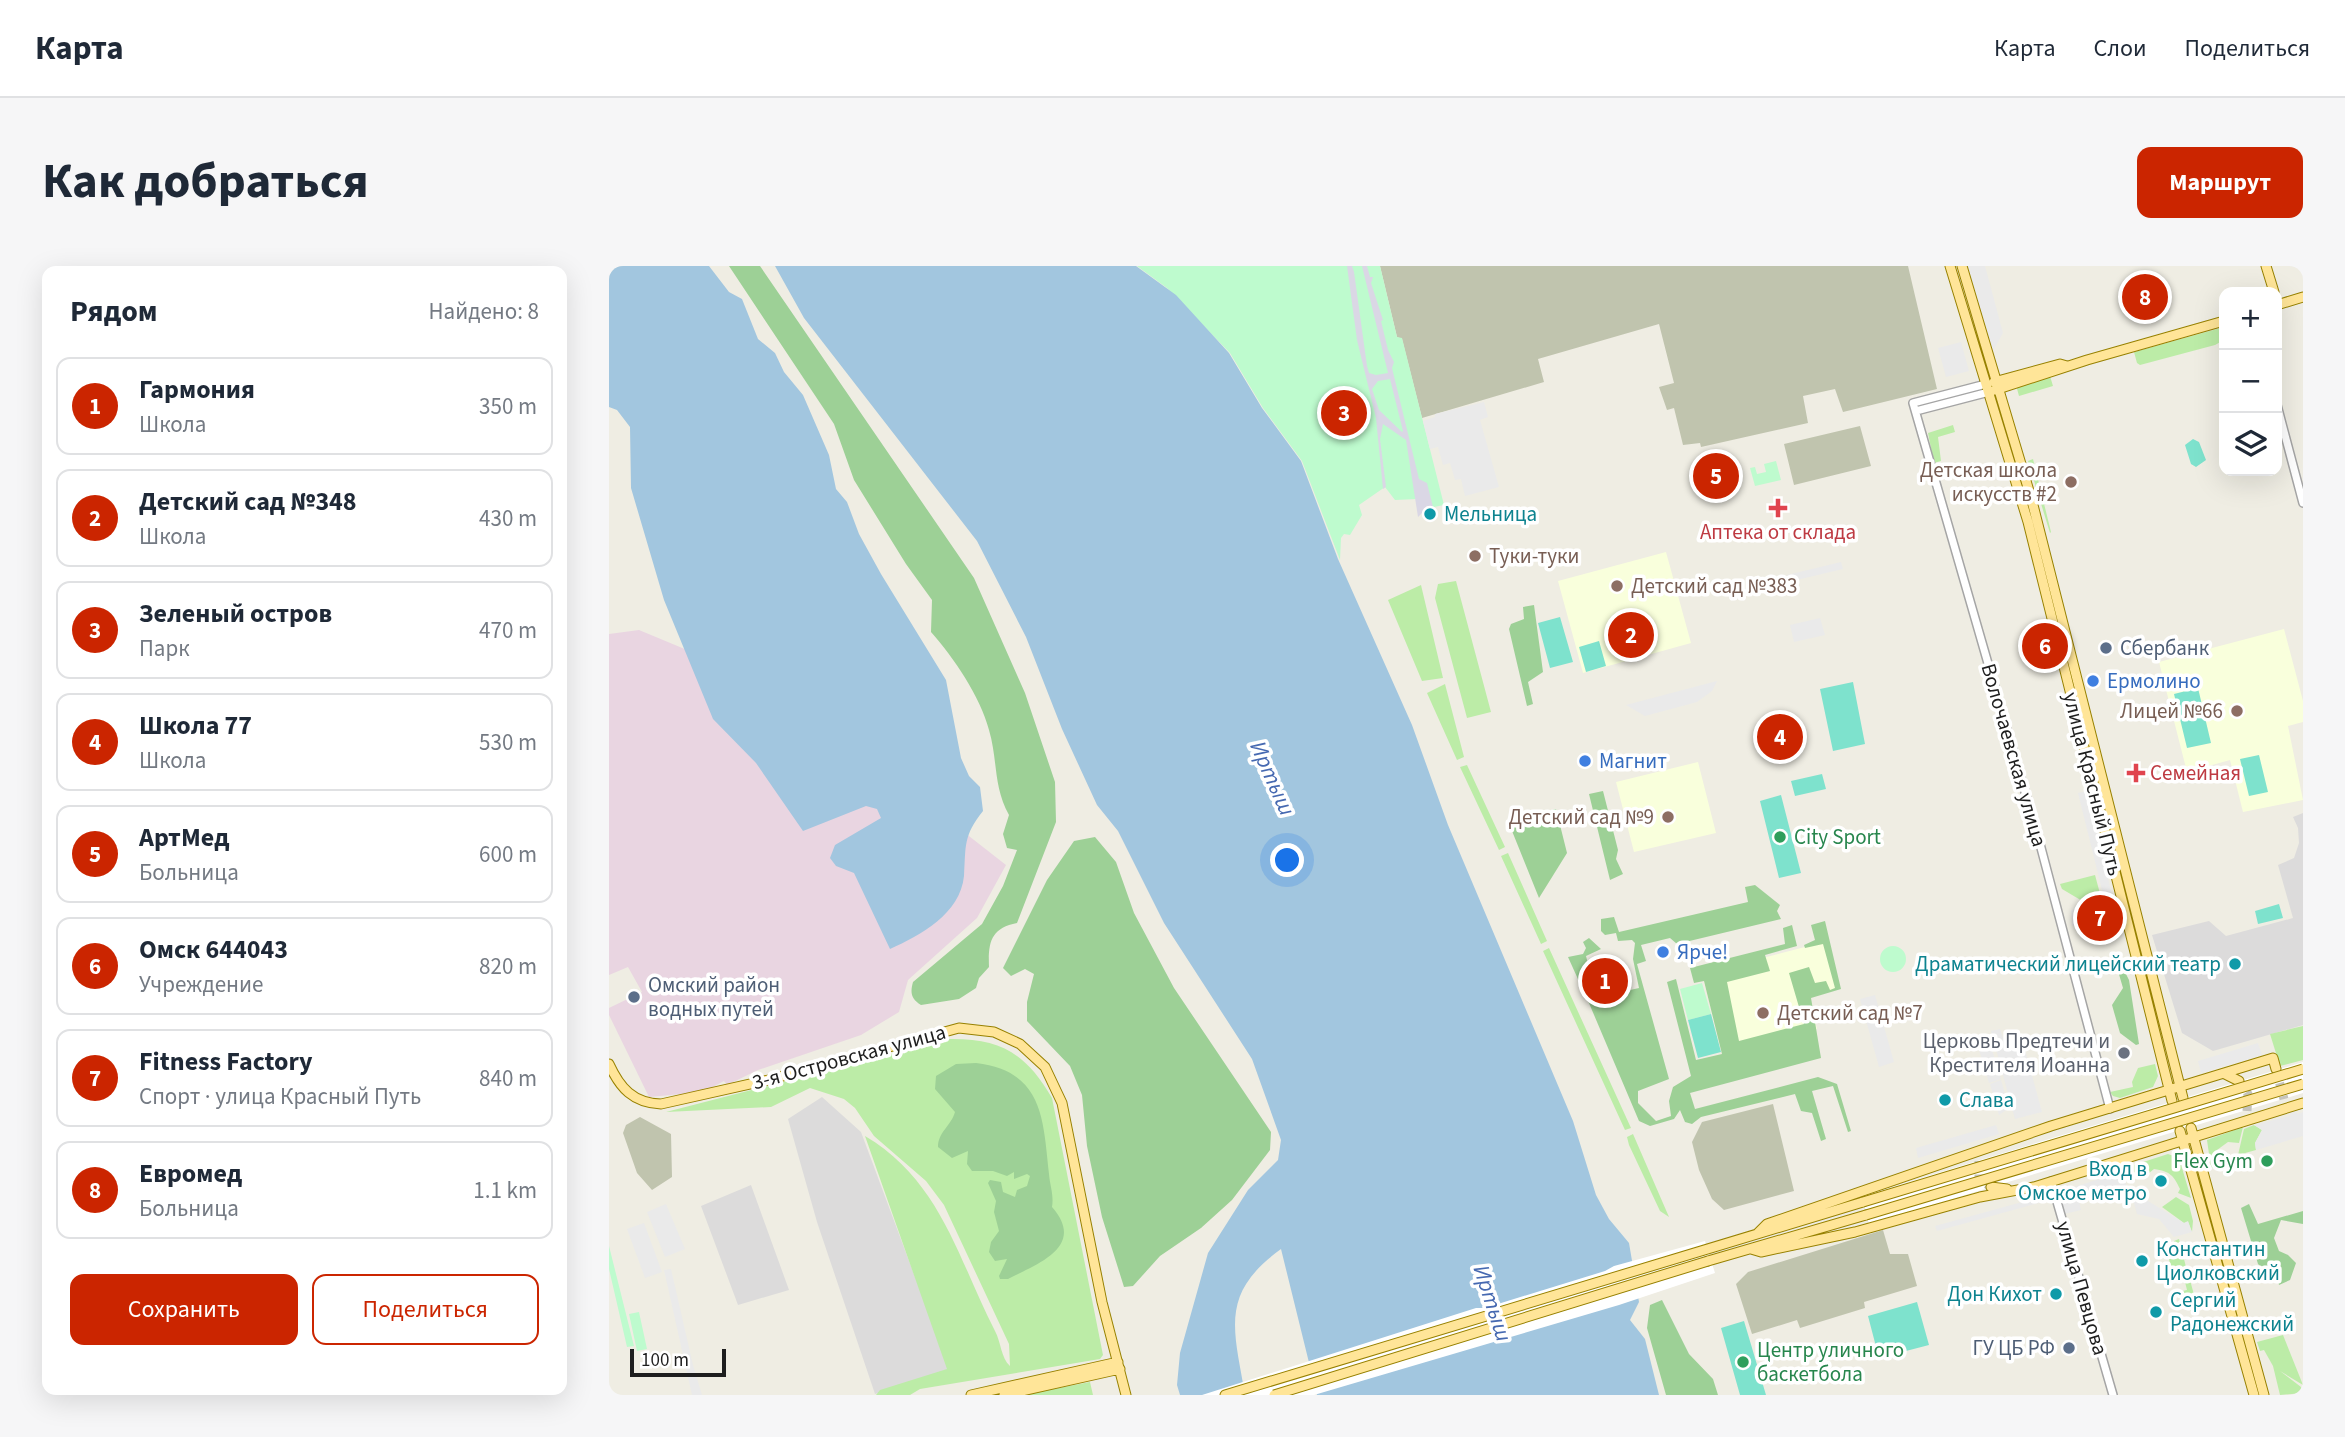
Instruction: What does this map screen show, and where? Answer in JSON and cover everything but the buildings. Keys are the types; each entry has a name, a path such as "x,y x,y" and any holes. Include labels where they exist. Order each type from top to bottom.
{"main road":[{"name":"улица Красный Путь","path":"1950,266 1993,386"},
{"name":"улица Красный Путь","path":"1962,266 2183,1098"},
{"path":"2266,266 2272,287"},
{"path":"2282,303 2303,297"},
{"path":"1993,386 2060,364 2067,366 2219,322"},
{"name":"улица Красный Путь","path":"2077,699 2171,1096"},
{"name":"3-я Островская улица","path":"609,1064 618,1084 631,1096 645,1103 661,1104 768,1080 937,1032 978,1029 1020,1044 1045,1067 1062,1103 1102,1302 1126,1395"},
{"path":"1757,1234 1767,1224 1990,1150 2016,1138 2110,1109 2171,1096 2180,1088 2273,1058 2276,1069"},
{"path":"1225,1395 2303,1069"},
{"path":"2225,1074 2239,1081"},
{"path":"1274,1395 1708,1261 2303,1084"},
{"path":"1751,1249 1761,1252 1855,1232 1969,1200 2051,1181 2187,1134 2237,1124 2286,1103 2303,1103"},
{"path":"2237,1124 2247,1111"},
{"path":"2187,1134 2253,1395"},
{"path":"2187,1134 2264,1395"},
{"path":"1979,1161 1990,1150"},
{"path":"1991,1186 2016,1190"},
{"path":"971,1395 1119,1365"},
{"path":"1004,1395 1119,1365"}],"street":[{"name":"Волочаевская улица","path":"1993,386 1915,407 2040,844 2110,1109"},
{"path":"2279,413 2303,503"},
{"name":"улица Певцова","path":"2051,1181 2113,1395"}],"shaded area":[{"path":"1347,266 1352,266 1354,272 1369,373 1388,373 1362,266 1367,266 1370,277 1373,277 1371,283 1383,320 1381,321 1388,350 1394,362 1392,368 1419,479 1427,483 1433,507 1427,508 1418,517 1406,440 1383,424 1380,439 1386,487 1383,489 1376,418 1357,340","holes":["1390,379 1403,431 1379,410 1372,389 1378,381"]},
{"path":"1380,266 1908,266 1937,389 1843,412 1835,389 1803,396 1808,423 1701,447 1700,443 1683,445 1674,408 1667,410 1659,387 1674,383 1659,324 1538,359 1544,382 1422,418 1402,339 1397,337"},
{"path":"1967,266 1985,266 2003,333 1993,351"},
{"path":"1961,342 1969,371 1946,377 1938,348"},
{"path":"1484,402 1488,417 1480,420 1499,487 1465,496 1461,479 1455,480 1450,463 1443,465 1438,447 1430,449 1423,421 1435,417 1435,414"},
{"path":"1860,426 1871,466 1794,485 1784,444"},
{"path":"2193,439 2199,442 2206,460 2196,467 2191,464 2185,445"},
{"path":"1666,552 1691,643 1583,673 1558,581"},
{"path":"1841,562 1843,569 1788,582 1787,575"},
{"path":"1560,617 1573,662 1550,668 1538,623"},
{"path":"1820,618 1825,635 1794,642 1790,625"},
{"name":"Лицей №66","path":"2284,629 2303,701 2303,722 2288,726 2303,800 2243,812 2230,760 2187,772 2159,662"},
{"path":"639,630 781,689 1006,865 977,918 908,980 899,1012 861,1035 758,1070 727,1085 724,1081 703,1092 649,1097 609,1015 609,1008 642,992 628,967 609,975 609,634"},
{"path":"1599,641 1606,666 1586,672 1579,647"},
{"path":"1717,681 1712,691 1697,702 1645,716 1626,705"},
{"path":"1853,682 1865,744 1833,751 1820,689"},
{"path":"2198,688 2211,743 2187,748 2174,694"},
{"path":"2259,755 2268,792 2249,796 2240,759"},
{"name":"Детский сад №9","path":"1698,762 1716,833 1634,852 1616,782"},
{"path":"1822,774 1826,789 1795,796 1791,781"},
{"path":"2087,791 2118,920 2108,914 2078,793"},
{"name":"City Sport","path":"1781,795 1801,873 1779,878 1760,801"},
{"path":"2303,813 2303,1025 2213,1051 2182,1033 2152,935 2209,921 2226,936 2293,918 2278,865 2294,858 2299,843 2298,828 2293,817"},
{"path":"2279,904 2283,918 2258,924 2255,911"},
{"path":"2089,905 2093,920 2072,926 2071,910"},
{"name":"Детский сад №7","path":"1824,942 1836,989 1809,996 1817,1029 1723,1054 1702,974"},
{"path":"1875,995 1894,1062 1879,1067 1860,999"},
{"path":"1711,1014 1721,1052 1698,1058 1688,1020"},
{"path":"2000,1029 2005,1044 2022,1039 2042,1112 2015,1119 1991,1031"},
{"path":"1989,1040 2001,1079 1989,1083 1977,1043"},
{"path":"2258,1043 2262,1055 2201,1073 2198,1061"},
{"path":"2001,1080 2009,1108 1999,1115 1990,1084"},
{"path":"822,1097 861,1132 950,1371 875,1394 817,1222 788,1119"},
{"path":"1773,1104 1794,1191 1724,1210 1712,1199 1699,1170 1692,1142 1702,1122"},
{"path":"2294,1110 2298,1114 2303,1112 2303,1136 2256,1150 2255,1143 2262,1130 2254,1125 2290,1116 2290,1111"},
{"path":"640,1117 671,1134 672,1177 652,1190 637,1173 623,1133 626,1125"},
{"path":"1996,1125 1999,1134 1918,1158 1916,1148"},
{"path":"2122,1172 2127,1187 2079,1201 2081,1210 2064,1214 2058,1192"},
{"path":"751,1185 789,1290 738,1305 701,1206"},
{"path":"2141,1189 2148,1201 2184,1223 2188,1221 2192,1232 2174,1237 2159,1219 2137,1214 2131,1192"},
{"path":"2044,1196 2046,1201 1937,1231 1935,1226"},
{"path":"666,1204 685,1249 665,1257 647,1212"},
{"path":"644,1223 662,1272 645,1278 627,1229"},
{"path":"1883,1230 1890,1254 1908,1254 1917,1286 1864,1302 1865,1308 1800,1328 1797,1320 1752,1334 1736,1284 1748,1272"},
{"path":"671,1269 702,1395 692,1395 664,1270"},
{"path":"1917,1302 1929,1345 1879,1358 1868,1316"},
{"name":"Центр уличного баскетбола","path":"1744,1321 1766,1395 1740,1395 1721,1328"}],"green space":[{"path":"729,266 760,266 974,578 1025,693 1055,782 1056,822 1017,923 996,933 989,950 989,967 979,978 976,988 959,999 921,1005 913,998 912,989 913,982 982,924 1003,886 1017,850 1007,848 1003,834 1009,815 1000,794 992,741 985,717 965,678 931,632 932,600 906,564 854,480 834,424"},
{"path":"1137,266 1380,266 1397,337 1402,338 1444,505 1419,510 1417,499 1395,500 1385,487 1359,505 1362,515 1350,535 1344,534 1341,538 1340,560 1302,461 1263,408 1230,353 1167,288"},
{"path":"2219,328 2219,343 2215,345 2140,365 2134,352"},
{"path":"2050,376 2053,386 2019,396 2016,385"},
{"path":"1953,425 1955,432 1938,437 1941,461 1934,463 1928,433"},
{"path":"2033,459 2051,532 2050,533 2028,461"},
{"path":"1776,461 1781,480 1755,486 1750,468 1755,467 1757,474 1766,472 1764,464"},
{"path":"1456,581 1491,712 1467,718 1435,598 1438,584"},
{"path":"1421,585 1443,678 1422,681 1388,600"},
{"path":"1534,605 1543,672 1528,682 1533,704 1527,706 1509,629 1511,624 1524,619 1523,607"},
{"path":"1445,684 1464,757 1457,760 1427,693"},
{"path":"1467,765 1505,847 1499,850 1460,767"},
{"path":"1603,791 1618,850 1616,859 1623,874 1610,880 1589,794"},
{"path":"1556,809 1567,853 1539,898 1508,821"},
{"path":"1095,837 1116,862 1134,913 1174,988 1271,1132 1270,1150 1232,1200 1201,1228 1160,1256 1133,1286 1124,1287 1102,1217 1087,1146 1082,1095 1070,1066 1027,1021 1027,1002 1034,974 1025,969 1011,976 1003,968 1047,880 1074,841"},
{"path":"1508,853 1547,941 1541,944 1501,856"},
{"path":"2095,875 2102,901 2089,905 2062,889 2060,884"},
{"path":"1755,885 1780,905 1777,911 1781,919 1677,944 1670,938 1641,945 1646,961 1637,964 1669,1079 1638,1091 1638,1103 1656,1121 1671,1116 1669,1101 1673,1087 1691,1076 1667,982 1676,979 1696,1060 1722,1054 1704,981 1694,983 1690,968 1785,944 1783,928 1792,925 1797,946 1765,955 1770,971 1727,982 1739,1041 1804,1024 1789,973 1809,967 1815,983 1826,981 1830,990 1835,988 1823,944 1805,948 1804,945 1815,940 1811,925 1825,921 1841,989 1811,998 1821,1058 1690,1093 1695,1109 1818,1077 1837,1084 1851,1131 1848,1132 1833,1086 1812,1091 1826,1139 1821,1141 1812,1113 1801,1111 1795,1094 1701,1117 1692,1124 1685,1122 1680,1110 1674,1119 1650,1126 1639,1121 1586,996 1606,990 1608,995 1639,988 1633,959 1635,943 1632,940 1618,941 1616,933 1605,935 1601,931 1601,919 1614,917 1619,932 1748,902 1745,887"},
{"path":"1589,938 1601,949 1586,956 1588,964 1583,967 1589,985 1582,988 1568,957 1583,954 1586,948 1583,942"},
{"path":"1893,946 1902,950 1906,959 1902,968 1893,972 1884,968 1880,959 1884,950"},
{"path":"1549,948 1631,1128 1625,1130 1543,951"},
{"path":"2122,966 2129,980 2139,1044 2136,1045 2120,1033 2112,1005 2123,988 2118,971"},
{"path":"1702,983 1711,1014 1688,1020 1680,989"},
{"path":"2303,1026 2303,1060 2280,1066 2270,1034"},
{"path":"948,1039 983,1041 1010,1051 1032,1070 1052,1098 1103,1355 1100,1359 920,1389 910,1395 876,1395 880,1390 947,1369 865,1136 891,1154 930,1198 958,1250 1010,1366 1009,1344 944,1205 926,1181 874,1136 855,1108 844,1099 810,1088 771,1107 666,1112"},
{"path":"976,1063 998,1068 1015,1076 1027,1087 1036,1101 1045,1135 1052,1207 1061,1221 1064,1233 1054,1252 1008,1279 1000,1279 999,1276 1007,1259 995,1261 989,1252 991,1242 999,1231 994,1212 996,1201 988,1183 990,1180 1001,1182 1003,1192 1015,1197 1017,1190 1027,1186 1030,1176 1027,1174 1014,1179 1014,1172 1007,1176 993,1171 972,1171 967,1164 968,1151 952,1158 938,1147 940,1137 955,1112 935,1089 936,1076 956,1064"},
{"path":"2155,1064 2158,1076 2153,1087 2120,1098 2110,1092 2133,1087 2132,1082 2138,1068"},
{"path":"2254,1125 2262,1130 2255,1143 2256,1150 2238,1155 2244,1129"},
{"path":"2243,1127 2239,1143 2228,1142 2217,1150 2219,1166 2211,1168 2207,1140"},
{"path":"1633,1134 1669,1217 1660,1211 1629,1145 1627,1137"},
{"path":"2168,1154 2179,1158 2191,1198 2178,1193 2180,1189 2176,1181 2164,1171 2154,1169 2143,1178 2134,1173 2134,1165"},
{"path":"2176,1197 2189,1205 2193,1221 2192,1232 2188,1222 2184,1223 2162,1207"},
{"path":"2249,1204 2258,1224 2303,1211 2303,1224 2281,1220 2274,1238 2279,1251 2296,1263 2290,1280 2279,1285 2275,1265 2262,1268 2258,1264 2241,1208"},
{"path":"2179,1239 2187,1271 2183,1272 2180,1265 2171,1267 2167,1252 2172,1251 2174,1241"},
{"path":"609,1246 634,1346 627,1347 609,1269"},
{"path":"2190,1280 2199,1313 2194,1315 2187,1306 2182,1307 2178,1292 2187,1290 2185,1282"},
{"path":"1662,1300 1689,1354 1713,1379 1718,1395 1666,1395 1647,1328 1650,1305"},
{"path":"639,1312 647,1349 637,1351 629,1314"},
{"path":"2283,1335 2303,1385 2280,1371 2301,1387 2303,1393 2280,1395 2273,1366 2264,1350 2260,1351 2257,1342"},
{"path":"1090,1382 1093,1395 1021,1395"}],"water":[{"path":"609,266 709,266 729,292 742,299 758,339 775,353 784,372 803,395 829,455 836,489 847,502 859,534 881,574 946,680 961,758 969,776 980,787 983,811 969,835 964,876 955,901 937,922 890,949 854,873 836,866 830,858 835,845 881,818 877,809 866,806 803,831 756,763 713,719 664,600 631,488 630,427 617,410 609,407"},
{"name":"Иртыш","path":"775,266 1136,266 1176,295 1229,353 1262,408 1301,461 1338,559 1412,725 1448,825 1573,1121 1596,1195 1609,1219 1629,1243 1639,1302 1630,1320 1645,1339 1659,1395 1317,1395 1281,1249 1261,1265 1239,1298 1235,1332 1245,1395 1180,1395 1177,1385 1180,1353 1208,1253 1248,1190 1278,1160 1281,1140 1252,1059 1164,923 1118,831 1097,805 1062,729 1026,637 977,541 804,318"}],"pier":[{"path":"2303,1062 2303,1093 1869,1224 1862,1196"},
{"path":"1705,1241 1715,1273 1619,1305 1314,1395 1202,1395 1476,1308 1485,1308 1614,1266"}],"tunnel":[{"path":"2276,1070 2284,1099"},
{"path":"2239,1081 2248,1094 2247,1111"},
{"path":"1979,1161 1979,1179 1991,1187"}],"place":[{"name":"Евромед","path":"2145,297"},
{"name":"Зеленый остров","path":"1344,413"},
{"name":"АртМед","path":"1716,476"},
{"name":"Детская школа искусств #2","path":"2071,482"},
{"name":"Аптека от склада","path":"1778,508"},
{"name":"Мельница","path":"1430,514"},
{"name":"Туки-туки","path":"1475,556"},
{"name":"Детский сад №383","path":"1617,586"},
{"name":"Детский сад №348","path":"1631,635"},
{"name":"Омск 644043","path":"2045,646"},
{"name":"Сбербанк","path":"2106,648"},
{"name":"Ермолино","path":"2093,681"},
{"name":"Лицей №66","path":"2237,711"},
{"name":"Школа 77","path":"1780,737"},
{"name":"Магнит","path":"1585,761"},
{"name":"Семейная","path":"2136,773"},
{"name":"Детский сад №9","path":"1668,817"},
{"name":"City Sport","path":"1780,837"},
{"name":"Fitness Factory","path":"2100,918"},
{"name":"Ярче!","path":"1663,952"},
{"name":"Драматический лицейский театр","path":"2235,964"},
{"name":"Гармония","path":"1605,981"},
{"name":"Омский район водных путей","path":"634,997"},
{"name":"Детский сад №7","path":"1763,1013"},
{"name":"Церковь Предтечи и Крестителя Иоанна","path":"2124,1053"},
{"name":"Слава","path":"1945,1100"},
{"name":"Flex Gym","path":"2267,1161"},
{"name":"Вход в Омское метро","path":"2161,1181"},
{"name":"Константин Циолковский","path":"2142,1261"},
{"name":"Дон Кихот","path":"2056,1294"},
{"name":"Сергий Радонежский","path":"2156,1312"},
{"name":"ГУ ЦБ РФ","path":"2069,1348"},
{"name":"Центр уличного баскетбола","path":"1743,1362"}]}
